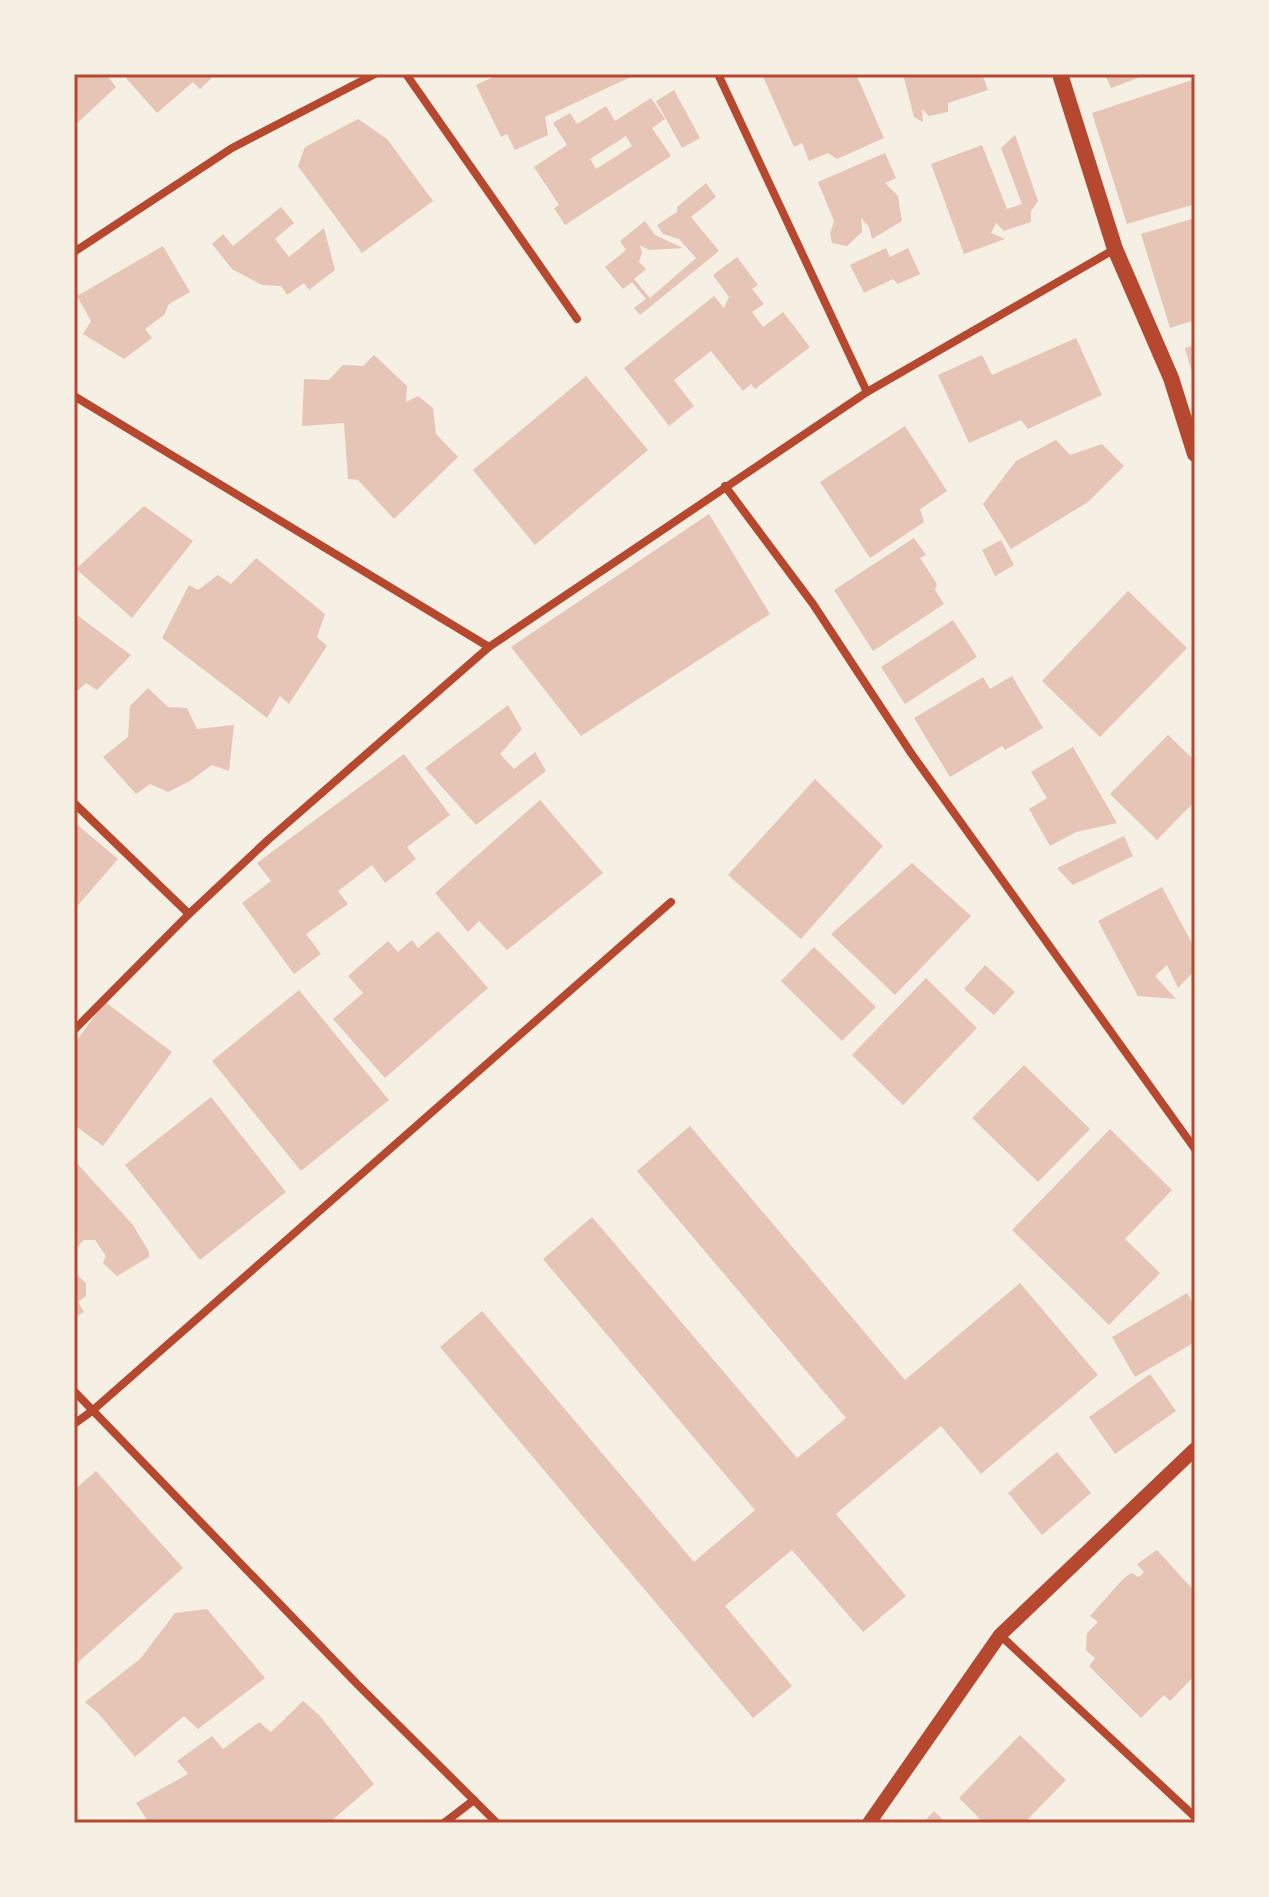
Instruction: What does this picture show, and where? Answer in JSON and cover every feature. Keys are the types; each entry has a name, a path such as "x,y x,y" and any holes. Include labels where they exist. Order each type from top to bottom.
{"main road":[{"path":"1060,74 1115,249 1171,378 1195,454"}],"street":[{"path":"74,252 232,148 375,74"},
{"path":"406,74 577,319"},
{"path":"718,74 867,392"},
{"path":"74,1030 189,914 332,783 489,647 867,392 1115,249"},
{"path":"74,396 489,647"},
{"path":"725,486 813,604 911,753 1195,1149"},
{"path":"74,803 189,914"},
{"path":"74,1424 671,902"},
{"path":"74,1391 497,1823"},
{"path":"869,1823 1000,1635 1195,1449"},
{"path":"1000,1635 1195,1817"},
{"path":"444,1823 474,1800"}],"building":[{"path":"74,74 106,74 116,87 74,126"},
{"path":"131,74 216,74 200,89 193,82 157,113 126,78"},
{"path":"500,74 637,74 545,117 548,135 515,150 507,134 501,137 476,85"},
{"path":"762,74 856,74 884,138 837,159 828,153 809,161 802,143 794,147"},
{"path":"903,74 982,74 988,90 948,103 948,112 929,116 922,109 923,122 914,117"},
{"path":"1105,74 1149,74 1111,88"},
{"path":"1195,79 1195,204 1127,224 1092,113"},
{"path":"674,90 700,138 682,148 656,101"},
{"path":"651,98 665,119 652,128 671,156 565,225 554,208 559,205 534,167 567,145 553,123 570,113 577,124 606,106 615,121","holes":["626,136 632,146 596,169 590,159"]},
{"path":"358,119 387,139 433,201 362,253 298,166 305,147"},
{"path":"1015,135 1038,201 1031,211 1031,222 1004,231 996,223 991,233 1005,239 964,254 931,164 982,145 1007,209 1022,204 1001,148"},
{"path":"885,153 896,178 885,183 898,196 902,221 872,239 869,227 861,218 862,232 847,246 832,243 830,234 834,221 818,182"},
{"path":"706,183 716,197 691,217 719,251 640,315 634,308 646,299 632,282 623,289 605,267 626,250 620,241 645,221 655,235 683,248 649,250 640,245 642,253 639,262 646,269 634,279 650,298 696,258 679,239 663,234 657,225 677,212 677,207"},
{"path":"281,207 294,223 275,239 289,257 324,228 335,270 309,290 304,283 287,295 281,286 262,285 232,269 212,244 223,234 233,246"},
{"path":"1195,218 1195,320 1170,328 1141,234"},
{"path":"163,246 190,292 169,304 164,315 145,329 152,338 124,359 83,334 91,321 77,296"},
{"path":"886,248 890,257 908,248 920,274 898,284 893,279 864,293 850,265"},
{"path":"737,257 758,285 752,289 764,304 752,312 763,327 783,312 810,347 755,389 751,384 743,391 711,351 674,380 694,406 669,426 624,368 714,296 724,308 729,297 713,275"},
{"path":"1076,338 1102,395 1028,429 1021,420 969,443 938,375 982,355 992,375"},
{"path":"1195,345 1195,379 1194,379 1185,348"},
{"path":"374,355 407,386 406,402 418,396 433,408 436,434 458,457 394,519 358,480 348,479 344,423 302,426 304,379 329,380 343,365 363,366"},
{"path":"586,376 648,450 535,545 473,470"},
{"path":"905,426 947,491 920,509 924,522 870,558 820,482"},
{"path":"1056,440 1070,455 1102,444 1124,466 1088,502 1011,549 983,504 1016,461"},
{"path":"144,506 193,541 132,618 76,569"},
{"path":"709,514 770,614 581,736 511,647"},
{"path":"914,538 926,555 920,558 937,584 935,590 944,604 873,651 834,590"},
{"path":"1001,540 1014,565 995,576 982,550"},
{"path":"256,558 325,614 317,637 327,646 289,704 280,696 267,718 162,638 189,585 198,590 218,575 231,584"},
{"path":"1128,591 1187,648 1100,737 1042,681"},
{"path":"74,613 131,655 97,690 86,683 74,694"},
{"path":"953,620 977,657 905,704 881,667"},
{"path":"1012,676 1043,728 1005,750 1002,746 950,777 914,718 983,677 990,689"},
{"path":"148,688 168,707 187,708 197,729 234,725 229,771 212,765 168,792 150,784 136,794 103,757 128,737 130,706"},
{"path":"508,705 522,729 500,754 514,769 535,752 546,771 476,825 425,768"},
{"path":"1168,735 1195,761 1195,801 1157,840 1110,794"},
{"path":"1073,747 1117,823 1076,832 1050,846 1029,809 1047,798 1031,772"},
{"path":"404,754 450,815 407,847 416,859 385,883 372,865 338,891 348,904 306,934 321,954 294,974 242,903 271,881 257,863"},
{"path":"815,779 883,846 801,939 728,875"},
{"path":"540,800 603,873 507,950 479,921 468,932 435,893"},
{"path":"74,822 118,859 74,910"},
{"path":"1124,836 1133,856 1073,885 1057,868"},
{"path":"912,863 971,916 895,995 831,934"},
{"path":"1162,887 1195,949 1195,970 1178,988 1167,965 1155,976 1176,999 1138,996 1098,921"},
{"path":"438,931 488,988 385,1078 333,1019 363,993 348,976 388,941 398,952 412,940 418,948"},
{"path":"814,947 876,1007 842,1041 781,981"},
{"path":"985,965 1015,992 994,1015 964,989"},
{"path":"926,978 977,1028 903,1105 852,1055"},
{"path":"299,990 389,1100 301,1171 212,1061"},
{"path":"105,1002 172,1052 103,1146 74,1125 74,1044"},
{"path":"1024,1065 1090,1129 1038,1182 972,1118"},
{"path":"211,1097 286,1192 200,1260 125,1165"},
{"path":"690,1126 905,1380 1020,1283 1098,1375 981,1474 941,1426 836,1514 906,1596 863,1632 792,1550 725,1606 792,1686 753,1718 440,1347 482,1311 694,1562 755,1510 543,1259 592,1217 797,1458 846,1418 637,1171"},
{"path":"1110,1129 1172,1190 1125,1239 1160,1273 1109,1325 1012,1230"},
{"path":"74,1160 133,1225 149,1252 149,1257 117,1276 103,1263 106,1256 95,1240 84,1240 74,1250"},
{"path":"74,1272 86,1283 86,1296 78,1302 84,1312 74,1318"},
{"path":"1187,1293 1195,1307 1195,1342 1135,1377 1112,1337"},
{"path":"1150,1374 1176,1411 1115,1454 1089,1417"},
{"path":"1057,1452 1091,1493 1042,1535 1008,1493"},
{"path":"96,1471 183,1568 74,1666 74,1490"},
{"path":"1157,1550 1195,1592 1195,1675 1170,1701 1164,1695 1141,1718 1089,1666 1095,1658 1086,1650 1087,1633 1098,1622 1090,1616 1123,1579 1131,1573 1139,1577 1144,1572 1137,1564"},
{"path":"207,1609 265,1678 198,1729 184,1716 135,1757 85,1702 140,1659 175,1613"},
{"path":"303,1701 320,1716 374,1784 329,1823 149,1823 136,1803 188,1774 177,1761 212,1736 223,1749 259,1722 271,1732"},
{"path":"1020,1735 1066,1780 1024,1823 984,1823 959,1798"},
{"path":"934,1811 946,1823 923,1823"}]}
